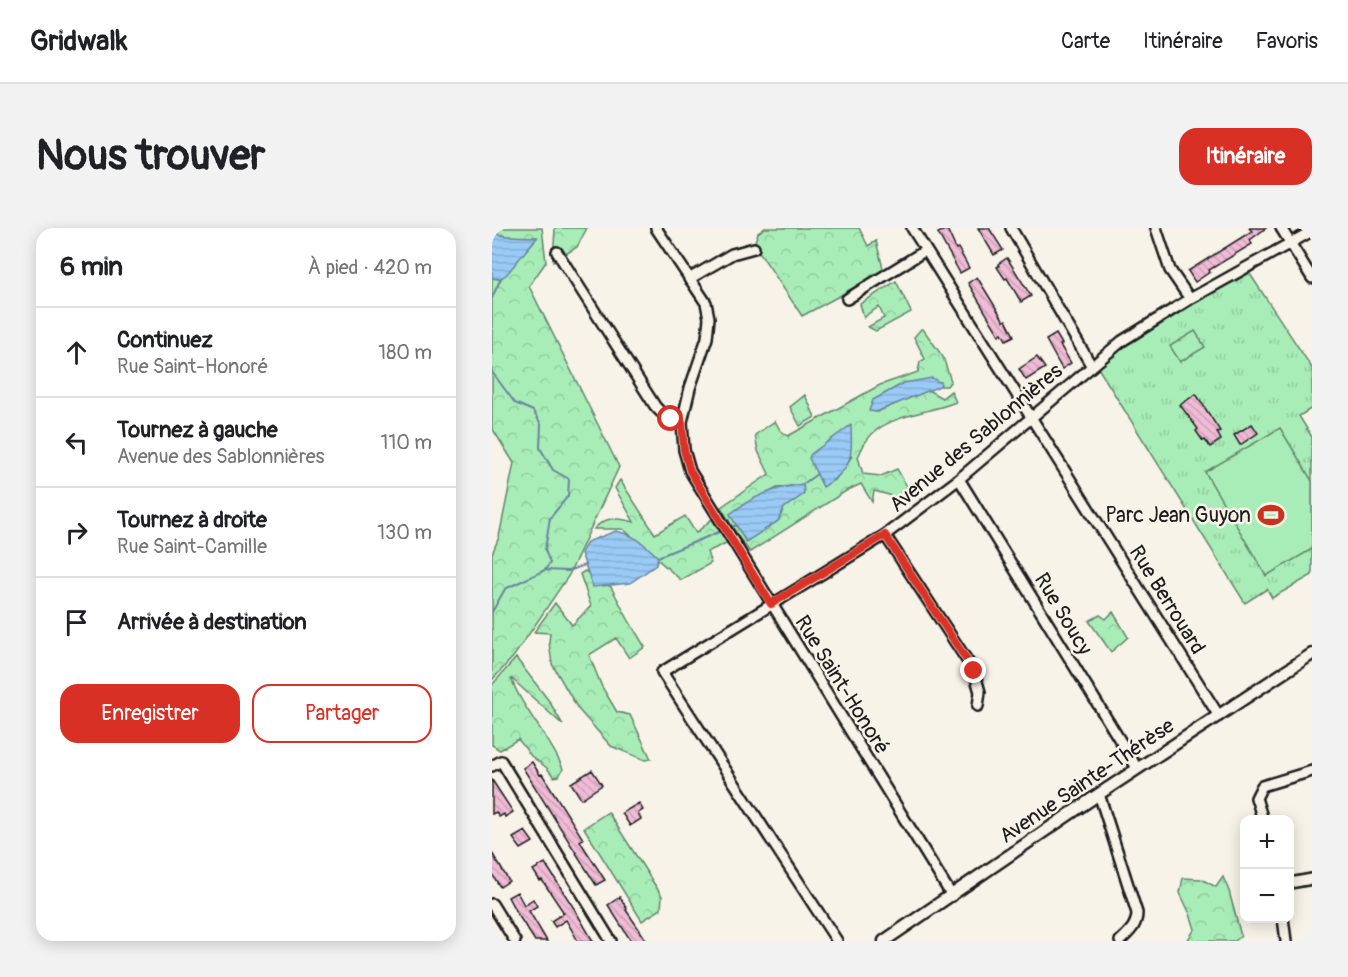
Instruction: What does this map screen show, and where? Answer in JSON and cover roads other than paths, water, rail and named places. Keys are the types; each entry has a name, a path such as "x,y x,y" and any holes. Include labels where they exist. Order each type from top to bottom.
{"street":[{"name":"Rue Saint-Honoré","path":"656,228 706,303 709,318 707,338 690,388 682,422 684,450 690,471 952,896"},
{"name":"Rue Berrouard","path":"912,228 1219,716"},
{"path":"1011,228 1091,365"},
{"path":"1156,228 1170,270 1190,299"},
{"path":"1281,228 1312,278"},
{"name":"Avenue des Sablonnières","path":"837,941 662,672 885,535 959,479 1122,341 1190,299 1312,231"},
{"path":"689,279 732,254 754,248"},
{"path":"847,299 926,250"},
{"path":"557,252 655,406 661,414 682,422"},
{"name":"Rue Soucy","path":"959,479 1137,768"},
{"path":"885,535 974,671 980,692 978,706"},
{"name":"Avenue Sainte-Thérèse","path":"884,941 1137,768 1312,654"},
{"path":"496,764 611,941"},
{"path":"1262,815 1256,798 1262,786 1312,771"},
{"path":"1099,794 1137,913 1134,927 1120,941"},
{"path":"1294,882 1312,879"},
{"path":"492,904 515,941"},
{"path":"1284,923 1286,941"}],"water":[{"path":"492,233 505,236 537,237 507,274 500,279 492,278"},
{"path":"932,378 941,383 940,386 876,412 869,411 873,400 904,383"},
{"path":"851,425 849,461 840,474 823,487 809,458 811,454"},
{"path":"803,484 804,494 784,508 778,521 746,542 730,514 764,494"},
{"path":"616,531 629,535 644,544 658,557 656,565 630,583 593,587 581,553 587,542"}],"waterway":[{"path":"492,298 501,278"},
{"path":"492,372 515,403 533,411 541,424 540,448 553,470 569,479 568,496 550,518 545,550 550,563 545,570 505,589 492,612"},
{"path":"803,484 817,474"},
{"path":"658,557 719,532"},
{"path":"545,570 568,571 585,565"}],"place":[{"name":"Parc Jean Guyon","path":"1271,515"}]}
